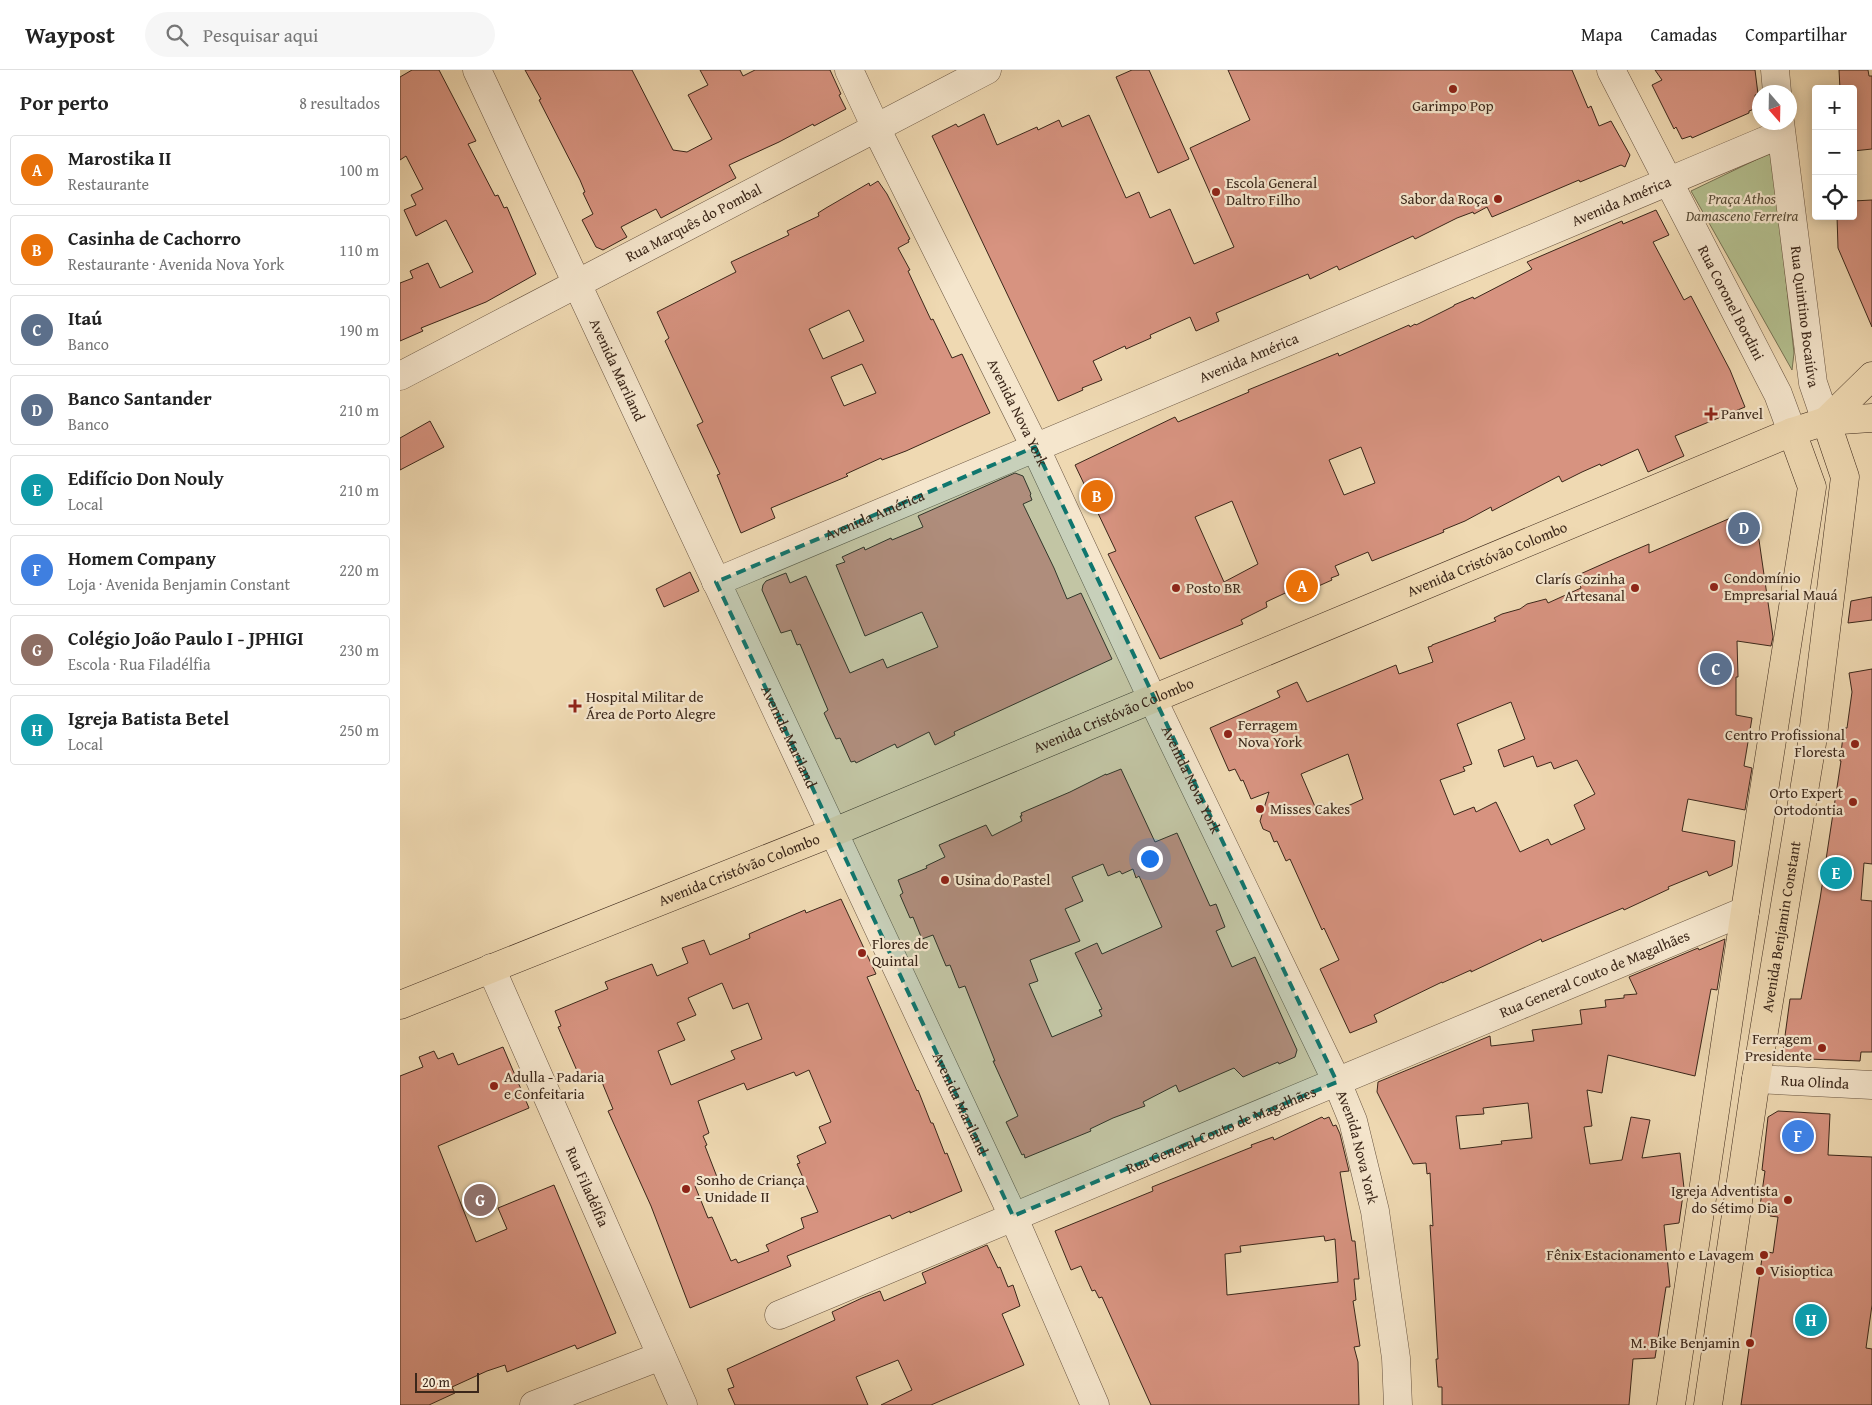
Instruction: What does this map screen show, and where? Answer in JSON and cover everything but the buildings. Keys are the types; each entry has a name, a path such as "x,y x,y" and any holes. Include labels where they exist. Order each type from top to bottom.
{"main road":[{"name":"Avenida Cristóvão Colombo","path":"1826,421 1872,376"},
{"name":"Avenida Cristóvão Colombo","path":"400,1005 834,832 1792,432 1826,421 1872,418"},
{"name":"Avenida Benjamin Constant","path":"1708,1405 1756,1079 1812,743 1845,477 1826,421"},
{"path":"1671,1405 1745,911 1812,487 1792,432"}],"street":[{"name":"Avenida Mariland","path":"477,70 1013,1216 1096,1405"},
{"name":"Avenida Nova York","path":"849,70 1035,447 1152,698 1337,1082 1353,1121 1375,1211 1396,1358 1398,1405"},
{"name":"Rua Marquês do Pombal","path":"400,376 987,70"},
{"name":"Rua Coronel Bordini","path":"1611,70 1778,394 1792,432"},
{"path":"1775,70 1776,85"},
{"name":"Avenida América","path":"716,582 1668,181 1776,130"},
{"name":"Rua Quintino Bocaiúva","path":"1780,130 1813,383 1826,421"},
{"name":"Rua General Couto de Magalhães","path":"779,1315 1745,911"},
{"name":"Rua Filadélfia","path":"491,968 683,1405"},
{"name":"Rua Olinda","path":"1756,1079 1872,1085"},
{"path":"534,1405 661,1356"}],"highlighted area":[{"path":"1035,447 1337,1082 1013,1216 716,582"}],"green space":[{"name":"Praça Athos Damasceno Ferreira","path":"1772,152 1794,353 1792,370 1691,191"}],"place":[{"name":"Garimpo Pop","path":"1453,89"},
{"name":"Escola General Daltro Filho","path":"1216,192"},
{"name":"Sabor da Roça","path":"1498,199"},
{"name":"Panvel","path":"1711,414"},
{"name":"Casinha de Cachorro","path":"1097,496"},
{"name":"Banco Santander","path":"1744,528"},
{"name":"Marostika II","path":"1302,586"},
{"name":"Condomínio Empresarial Mauá","path":"1714,587"},
{"name":"Posto BR","path":"1176,588"},
{"name":"Clarís Cozinha Artesanal","path":"1635,588"},
{"name":"Itaú","path":"1716,669"},
{"name":"Hospital Militar de Área de Porto Alegre","path":"575,706"},
{"name":"Ferragem Nova York","path":"1228,734"},
{"name":"Centro Profissional Floresta","path":"1855,744"},
{"name":"Orto Expert Ortodontia","path":"1853,802"},
{"name":"Misses Cakes","path":"1260,809"},
{"name":"Edifício Don Nouly","path":"1836,873"},
{"name":"Usina do Pastel","path":"945,880"},
{"name":"Flores de Quintal","path":"862,953"},
{"name":"Ferragem Presidente","path":"1822,1048"},
{"name":"Adulla - Padaria e Confeitaria","path":"494,1086"},
{"name":"Homem Company","path":"1798,1136"},
{"name":"Sonho de Criança - Unidade II","path":"686,1189"},
{"name":"Colégio João Paulo I - JPHIGI","path":"480,1200"},
{"name":"Igreja Adventista do Sétimo Dia","path":"1788,1200"},
{"name":"Fênix Estacionamento e Lavagem","path":"1764,1255"},
{"name":"Visioptica","path":"1760,1271"},
{"name":"Igreja Batista Betel","path":"1811,1320"},
{"name":"M. Bike Benjamin","path":"1750,1343"}]}
